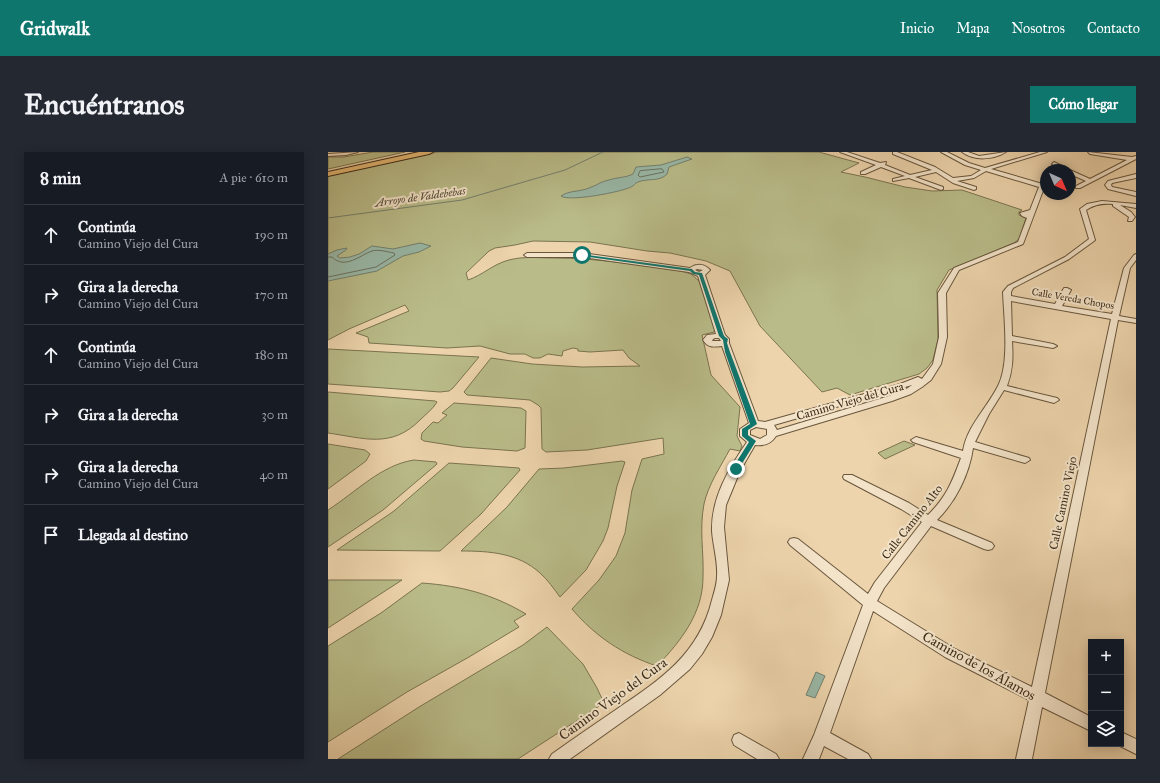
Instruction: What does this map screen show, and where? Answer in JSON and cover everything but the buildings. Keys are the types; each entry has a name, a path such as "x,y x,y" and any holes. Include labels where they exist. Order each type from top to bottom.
{"highway":[{"path":"328,170 414,152"},
{"path":"328,174 429,152"}],"street":[{"path":"328,154 356,152"},
{"path":"842,152 882,164 908,177 941,188"},
{"path":"850,154 857,152"},
{"path":"894,152 895,154 937,170 952,180 974,188"},
{"path":"943,152 967,164 1040,186"},
{"path":"964,152 974,158 980,158 1004,152"},
{"path":"952,180 972,178 986,169 1045,152"},
{"path":"1090,153 1135,158"},
{"path":"896,160 903,157"},
{"path":"1078,187 1135,158"},
{"path":"862,174 889,162"},
{"path":"895,180 937,170"},
{"path":"1076,174 1090,180"},
{"path":"1108,185 1110,182 1136,176"},
{"path":"1078,187 1099,184 1108,185 1110,188 1136,194"},
{"name":"Camino Viejo del Cura","path":"774,434 889,399 908,392 928,378 940,354 943,337 942,293 956,268 1021,243 1040,196"},
{"path":"1007,298 1006,292 1010,287 1068,258 1092,240 1083,209 1097,202 1136,206"},
{"path":"1112,203 1129,213 1132,217 1130,220"},
{"path":"527,255 582,255 692,270 694,273 701,274 720,336 728,352 754,424"},
{"name":"Calle Camino Viejo","path":"1024,759 1115,317 1127,268 1136,256"},
{"path":"1058,307 1066,290"},
{"name":"Calle Vereda Chopos","path":"1007,298 1136,321"},
{"name":"Calle Camino Alto","path":"811,759 822,736 870,603 879,585 929,521 945,505 957,484 967,456 969,444 984,414 1002,387 1007,374 1009,360 1007,298"},
{"path":"720,336 714,345 728,352"},
{"path":"1008,338 1053,346"},
{"name":"Camino Viejo del Cura","path":"764,425 902,386 914,382 933,370"},
{"path":"1002,387 1054,400"},
{"path":"754,424 764,425 773,430 774,434 769,440 764,442 752,441 745,436 745,429 754,424"},
{"path":"916,440 967,456"},
{"name":"Camino Viejo del Cura","path":"557,759 673,678 691,659 709,632 718,606 724,573 718,526 723,496 752,441"},
{"path":"969,444 1025,460"},
{"path":"848,477 905,506 929,521 988,546"},
{"name":"Camino de los Álamos","path":"794,542 870,603 950,653 1088,723"},
{"path":"822,736 863,759"},
{"path":"739,740 771,759"},
{"path":"1124,741 1136,747"}],"green space":[{"path":"373,152 405,152 328,169 328,157 344,157"},
{"path":"437,152 819,152 859,163 841,172 905,187 932,191 962,190 1022,210 1019,212 1019,215 1026,218 1019,239 1014,243 949,270 937,290 938,339 933,360 927,368 919,374 850,395 837,388 822,392 760,326 730,271 706,261 670,253 590,242 533,241 495,248 489,251 466,273 468,280 498,264 514,259 570,258 618,262 681,271 691,274 699,281 715,330 714,332 702,335 711,375 740,407 737,436 742,446 740,451 730,449 708,490 704,504 702,523 702,590 695,614 689,626 674,647 657,666 645,662 610,644 590,628 572,609 599,580 616,556 625,533 632,490 642,459 664,454 663,438 587,450 546,452 542,449 541,408 538,405 530,400 467,395 464,392 491,358 532,364 582,367 640,366 629,358 623,350 590,352 578,351 578,349 573,348 563,351 562,356 548,354 540,358 533,358 525,354 510,354 480,346 447,348 369,343 368,337 356,333 409,311 405,305 349,329 328,340 328,176"},
{"path":"328,349 479,357 453,388 449,391 440,392 328,384"},
{"path":"328,392 437,402 420,420 409,429 398,435 388,438 365,439 328,433"},
{"path":"454,403 521,408 526,411 525,448 517,451 462,447 424,441 421,439 422,433 433,422 438,423 447,415 442,413"},
{"path":"904,441 915,445 885,459 878,453"},
{"path":"328,444 365,450 370,454 366,461 328,489"},
{"path":"414,460 436,462 437,464 383,510 328,547 328,510 380,473 391,467"},
{"path":"622,461 625,462 617,486 608,528 603,541 586,570 560,597 543,576 522,561 503,554 461,551 507,507 539,469 564,468"},
{"path":"449,463 519,468 520,470 481,514 440,551 337,550 394,511"},
{"path":"328,580 402,580 328,628"},
{"path":"422,583 450,586 476,592 501,601 526,614 514,621 519,627 407,692 328,742 328,646 381,613"},
{"path":"547,627 583,664 604,703 518,759 338,759 419,707 523,645"}],"water":[{"path":"687,157 692,159 669,167 667,174 661,178 638,182 632,187 607,194 584,197 566,198 561,196 592,187 601,182 633,174 636,167 661,165"},
{"path":"420,243 431,246 419,252 403,256 377,271 328,281 328,254 337,250 347,248 337,256 340,258 359,254 372,246 393,249"},
{"path":"816,672 825,676 815,698 806,695"}],"waterway":[{"name":"Arroyo de Valdebebas","path":"328,218 462,200 565,170 603,152"}],"route":[{"path":"582,255 692,270 694,273 701,274 718,329 721,336 725,339 728,352 754,424 745,429 745,436 752,441 736,469"}]}
